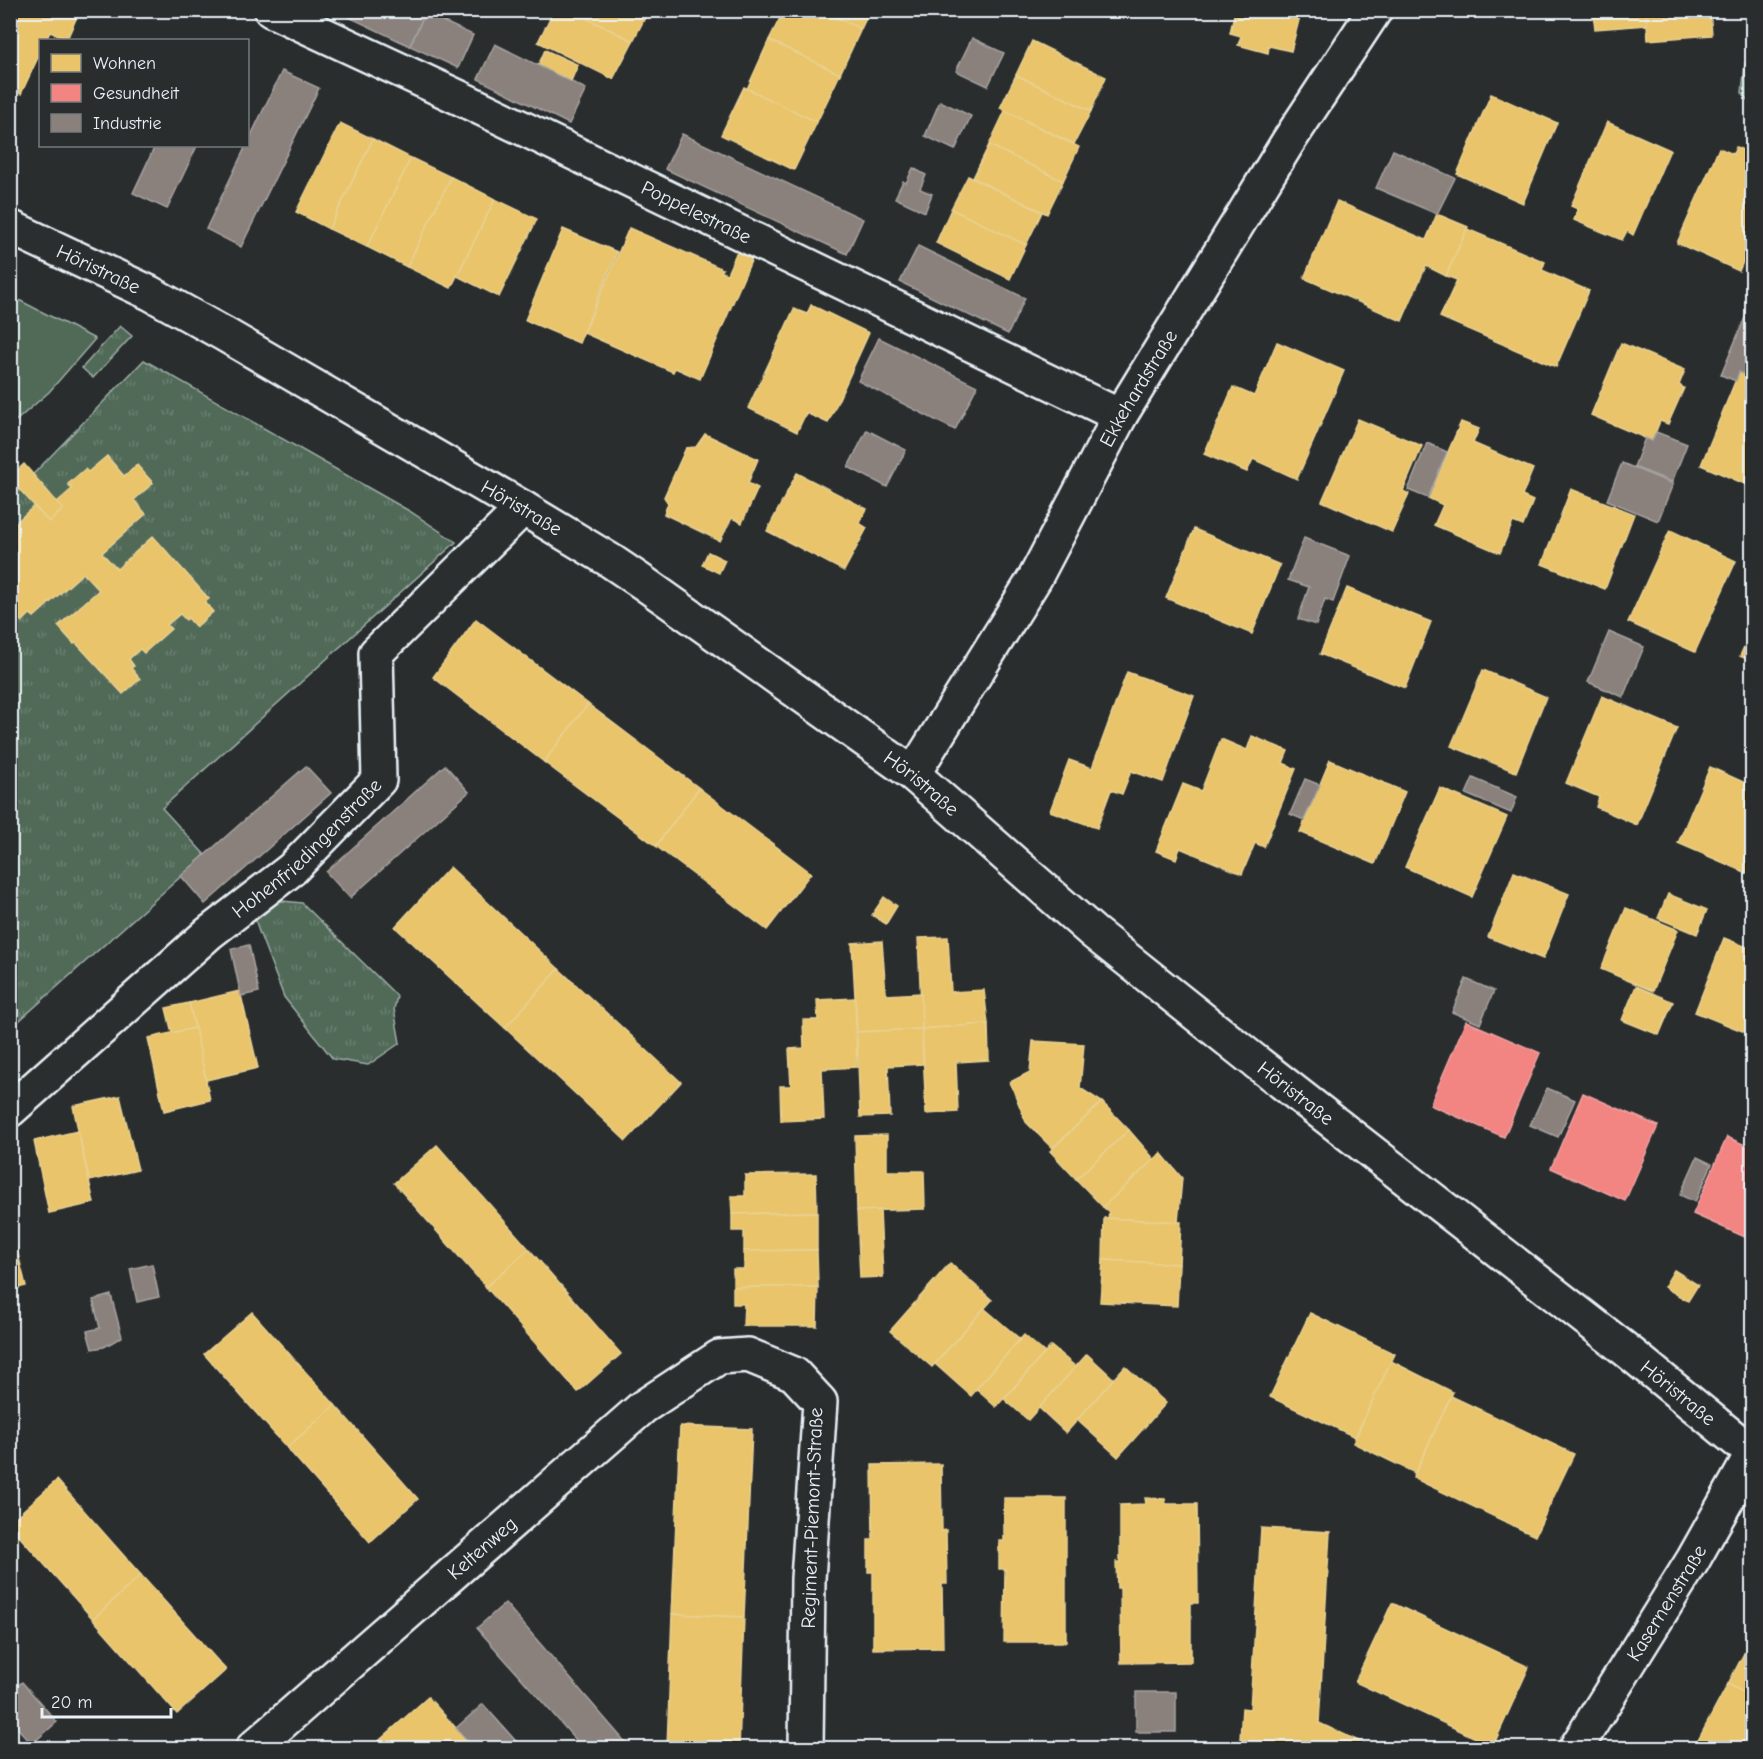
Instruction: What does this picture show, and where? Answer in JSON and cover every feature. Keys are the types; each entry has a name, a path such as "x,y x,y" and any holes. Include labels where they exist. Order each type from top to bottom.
{"street":[{"name":"Poppelestraße","path":"271,10 479,107 1120,416"},
{"name":"Ekkehardstraße","path":"913,774 1035,578 1120,416 1288,142 1376,10"},
{"name":"Höristraße","path":"10,226 157,297 224,334 523,508 645,584 913,774 1093,932 1630,1353 1752,1454"},
{"name":"Hohenfriedingenstraße","path":"10,1110 209,933 292,869 379,780 376,653 523,508"},
{"name":"Regiment-Piemont-Straße","path":"719,1357 748,1355 794,1374 820,1402 808,1579 806,1749"},
{"name":"Keltenweg","path":"253,1749 643,1407 719,1357"},
{"name":"Kasernenstraße","path":"1576,1749 1693,1560 1752,1454"}],"green space":[{"path":"1752,57 1752,106 1742,93 1745,63"},
{"path":"11,296 95,339 49,392 11,425"},
{"path":"120,326 132,336 93,378 82,368"},
{"path":"144,360 411,512 456,542 162,808 205,855 11,1028 11,497"},
{"path":"273,900 302,903 397,996 394,1009 400,1043 368,1065 333,1059 284,997 258,929 255,918"}],"building: Wohnen":[{"path":"10,10 80,10 67,39 50,32 46,39 39,39 39,55 21,94 10,89"},
{"path":"554,10 570,10 633,41 613,79 538,42"},
{"path":"570,10 649,10 633,41"},
{"path":"784,10 822,10 861,29 840,74 769,40"},
{"path":"822,10 870,10 861,29"},
{"path":"1235,10 1308,10 1306,18 1300,16 1291,51 1269,46 1268,53 1238,45 1241,36 1230,33"},
{"path":"1484,10 1519,10 1519,12 1484,15"},
{"path":"1544,10 1593,10 1593,11 1544,16"},
{"path":"1593,10 1646,10 1647,25 1595,29"},
{"path":"1646,10 1710,10 1712,35 1648,40"},
{"path":"769,40 840,74 817,122 747,89"},
{"path":"1032,41 1106,77 1091,111 1016,75"},
{"path":"545,50 578,65 571,81 538,66"},
{"path":"1016,75 1091,111 1074,144 1000,108"},
{"path":"744,87 817,122 794,170 721,135"},
{"path":"1491,94 1557,123 1523,203 1457,174"},
{"path":"1005,111 1079,147 1063,181 989,145"},
{"path":"1607,122 1670,150 1633,235 1627,231 1622,240 1574,220 1578,209 1571,206"},
{"path":"340,123 373,139 329,229 296,212"},
{"path":"373,139 411,158 367,247 329,229"},
{"path":"989,145 1063,181 1047,214 973,178"},
{"path":"1736,147 1752,154 1752,241 1739,271 1677,243 1719,148 1733,154"},
{"path":"411,158 451,177 407,267 367,247"},
{"path":"968,176 1042,212 1026,245 951,209"},
{"path":"451,177 495,199 451,288 407,267"},
{"path":"495,199 537,219 499,297 457,276"},
{"path":"1337,201 1426,240 1437,214 1468,227 1446,276 1426,266 1402,321 1304,278"},
{"path":"951,209 1026,245 1010,279 936,243"},
{"path":"629,228 723,269 721,272 727,274 738,249 753,256 700,379 675,368 673,372 584,333"},
{"path":"563,229 617,252 579,343 525,320"},
{"path":"1467,229 1545,262 1542,270 1589,291 1556,367 1440,317 1457,280 1446,276"},
{"path":"811,305 869,333 828,423 806,413 797,432 748,408 794,309 807,314"},
{"path":"1277,342 1344,371 1297,479 1253,459 1247,472 1204,454 1233,387 1254,396"},
{"path":"1621,343 1685,370 1679,385 1684,388 1668,424 1660,421 1652,441 1591,415"},
{"path":"1739,372 1752,378 1752,487 1701,465"},
{"path":"1358,419 1422,446 1403,491 1409,494 1392,532 1322,501"},
{"path":"1461,422 1479,429 1473,443 1533,469 1522,496 1533,501 1523,526 1513,522 1500,553 1434,525 1443,505 1428,498"},
{"path":"705,434 758,459 748,483 758,488 742,523 732,518 720,541 664,514 668,503 664,497 686,448 696,447"},
{"path":"107,456 124,476 137,465 153,483 134,500 146,514 102,553 117,569 153,536 209,599 205,602 213,612 196,627 188,618 186,620 180,614 167,625 171,629 144,653 140,649 129,659 134,666 131,668 140,679 123,694 58,626 99,590 83,573 34,617 30,614 22,622 10,609 10,600 17,594 10,587 10,528 34,506 49,522 63,509 57,502 72,489 68,484 85,469 88,472"},
{"path":"24,464 63,509 49,522 10,479"},
{"path":"797,473 867,509 859,523 867,528 844,571 767,531"},
{"path":"1571,489 1634,514 1605,589 1542,564"},
{"path":"1194,529 1280,565 1252,634 1166,598"},
{"path":"1670,530 1736,561 1695,652 1628,622"},
{"path":"708,552 725,560 719,573 702,565"},
{"path":"1347,588 1431,622 1405,688 1320,654"},
{"path":"476,619 588,704 544,762 433,677"},
{"path":"1752,628 1752,661 1740,656"},
{"path":"1483,670 1546,697 1516,772 1451,746"},
{"path":"1127,672 1194,696 1163,782 1131,771 1122,794 1111,790 1097,828 1050,811 1069,760 1092,768"},
{"path":"1602,696 1677,728 1637,825 1596,807 1599,797 1566,783"},
{"path":"588,704 699,788 656,846 544,762"},
{"path":"1252,736 1288,751 1283,763 1296,769 1264,847 1255,843 1242,874 1180,848 1176,859 1156,851 1183,784 1201,791 1221,739 1247,750"},
{"path":"1330,760 1405,792 1375,864 1300,832"},
{"path":"1710,767 1752,786 1752,875 1678,843"},
{"path":"699,788 811,873 767,930 656,846"},
{"path":"1440,788 1507,817 1472,897 1405,867"},
{"path":"450,867 559,969 505,1028 395,927"},
{"path":"1514,872 1569,894 1543,959 1488,937"},
{"path":"1668,894 1707,910 1697,934 1658,918"},
{"path":"884,897 897,906 886,924 872,915"},
{"path":"1626,908 1678,930 1653,991 1601,969"},
{"path":"948,937 951,992 984,990 988,1024 922,1029 918,938"},
{"path":"1724,938 1752,949 1752,1035 1695,1012"},
{"path":"882,941 886,995 921,993 922,1029 857,1032 852,943"},
{"path":"559,969 681,1082 626,1141 505,1028"},
{"path":"1636,986 1673,1002 1659,1035 1622,1020"},
{"path":"240,991 258,1068 206,1080 189,1003"},
{"path":"855,998 857,1067 822,1069 824,1119 781,1121 780,1086 791,1086 789,1049 804,1048 803,1020 818,1020 817,1000"},
{"path":"189,1003 195,1028 172,1033 166,1008"},
{"path":"988,1024 989,1060 956,1062 958,1112 926,1114 922,1029"},
{"path":"195,1028 210,1100 164,1111 148,1038"},
{"path":"922,1029 923,1064 888,1066 890,1116 860,1117 857,1032"},
{"path":"1033,1041 1084,1044 1080,1088 1102,1102 1052,1148 1026,1122 1010,1082 1030,1072"},
{"path":"120,1096 138,1170 89,1181 73,1106"},
{"path":"1102,1102 1129,1130 1076,1179 1050,1151"},
{"path":"1129,1130 1154,1159 1103,1207 1076,1179"},
{"path":"78,1131 94,1203 49,1213 34,1141"},
{"path":"887,1135 887,1171 924,1171 925,1209 857,1211 855,1136"},
{"path":"437,1145 529,1249 486,1287 394,1183"},
{"path":"1161,1153 1182,1178 1178,1222 1108,1218 1109,1212 1103,1207"},
{"path":"816,1174 817,1212 732,1214 731,1196 745,1196 745,1175"},
{"path":"880,1210 883,1277 860,1278 857,1211"},
{"path":"817,1212 817,1250 744,1251 744,1231 732,1231 732,1214"},
{"path":"1104,1218 1181,1222 1179,1264 1103,1260"},
{"path":"10,1222 26,1286 10,1290"},
{"path":"529,1249 621,1354 578,1392 486,1287"},
{"path":"817,1250 818,1287 733,1287 733,1269 744,1269 744,1251"},
{"path":"1103,1260 1179,1264 1177,1306 1100,1302"},
{"path":"950,1263 992,1300 932,1367 890,1331"},
{"path":"1674,1270 1698,1285 1688,1301 1664,1287"},
{"path":"733,1287 818,1287 817,1326 743,1326 744,1304 733,1304"},
{"path":"984,1308 1020,1339 971,1396 935,1364"},
{"path":"252,1312 335,1405 287,1448 204,1354"},
{"path":"1310,1313 1395,1354 1355,1437 1270,1397"},
{"path":"1024,1335 1045,1353 996,1407 976,1389"},
{"path":"1051,1346 1076,1367 1028,1420 1004,1399"},
{"path":"1087,1354 1114,1379 1066,1433 1039,1408"},
{"path":"1391,1361 1453,1392 1415,1473 1353,1443"},
{"path":"1125,1366 1166,1403 1118,1457 1077,1420"},
{"path":"1451,1396 1574,1454 1535,1536 1413,1478"},
{"path":"335,1405 418,1499 370,1542 287,1448"},
{"path":"680,1426 752,1429 744,1617 672,1614"},
{"path":"941,1464 942,1531 946,1530 947,1584 942,1584 943,1648 873,1649 873,1572 868,1572 868,1540 873,1540 872,1465"},
{"path":"57,1480 141,1575 93,1619 10,1526 10,1522"},
{"path":"1004,1498 1066,1498 1066,1642 1004,1642 1005,1569 999,1569 999,1541 1004,1541"},
{"path":"1145,1498 1165,1499 1166,1504 1197,1504 1198,1603 1191,1603 1191,1662 1121,1663 1120,1588 1117,1588 1116,1562 1120,1562 1120,1505 1146,1504"},
{"path":"1261,1528 1330,1532 1319,1723 1374,1748 1248,1748 1249,1743 1240,1739 1242,1708 1250,1709"},
{"path":"141,1575 226,1670 177,1714 93,1619"},
{"path":"1392,1603 1529,1667 1493,1746 1355,1682"},
{"path":"672,1614 744,1617 739,1748 667,1748"},
{"path":"1752,1638 1752,1697 1728,1684"},
{"path":"1728,1684 1752,1697 1752,1748 1694,1748"},
{"path":"428,1697 474,1748 371,1748"}],"building: Gesundheit":[{"path":"1466,1021 1540,1053 1504,1137 1430,1105"},
{"path":"1583,1093 1658,1126 1625,1201 1551,1168"},
{"path":"1727,1137 1752,1148 1752,1240 1693,1214"}],"building: Industrie":[{"path":"335,10 357,10 353,19"},
{"path":"357,10 419,10 425,13 410,46 353,19"},
{"path":"425,13 473,35 458,68 410,46"},
{"path":"972,38 1004,53 988,86 956,71"},
{"path":"495,44 586,89 569,124 478,79"},
{"path":"282,71 319,88 241,247 206,229 245,147 249,147 249,140"},
{"path":"940,101 971,116 955,150 925,136"},
{"path":"682,134 863,219 847,254 665,169"},
{"path":"155,147 197,147 167,209 133,193"},
{"path":"1393,150 1455,178 1437,214 1376,188"},
{"path":"913,168 926,175 920,189 932,194 925,212 895,198 903,181 906,183"},
{"path":"918,246 1025,298 1008,334 900,282"},
{"path":"1749,308 1752,309 1752,378 1739,372 1736,381 1721,375"},
{"path":"879,338 977,386 955,430 858,381"},
{"path":"867,430 906,450 887,487 848,467"},
{"path":"1656,432 1687,444 1672,482 1634,467 1645,438 1652,441"},
{"path":"1427,443 1447,452 1428,498 1408,490"},
{"path":"1622,463 1673,484 1658,521 1607,500"},
{"path":"1304,538 1350,556 1333,602 1325,599 1316,625 1298,619 1309,587 1288,580"},
{"path":"1609,632 1644,647 1623,697 1588,682"},
{"path":"445,765 469,792 350,898 326,872"},
{"path":"306,766 331,793 205,904 181,876"},
{"path":"1473,778 1517,797 1511,813 1466,794"},
{"path":"1305,779 1320,785 1304,820 1290,814"},
{"path":"249,945 259,992 241,996 231,949"},
{"path":"1466,979 1494,991 1480,1024 1452,1012"},
{"path":"1547,1088 1575,1100 1558,1137 1530,1125"},
{"path":"1697,1157 1712,1164 1695,1202 1680,1195"},
{"path":"152,1264 159,1297 137,1302 130,1269"},
{"path":"111,1295 122,1337 104,1347 92,1349 87,1331 100,1328 93,1300"},
{"path":"505,1603 627,1744 627,1748 583,1748 477,1628"},
{"path":"22,1682 57,1722 32,1744 10,1720 10,1693"},
{"path":"1136,1692 1176,1692 1176,1732 1136,1732"},
{"path":"483,1704 522,1748 474,1748 456,1728"}]}
